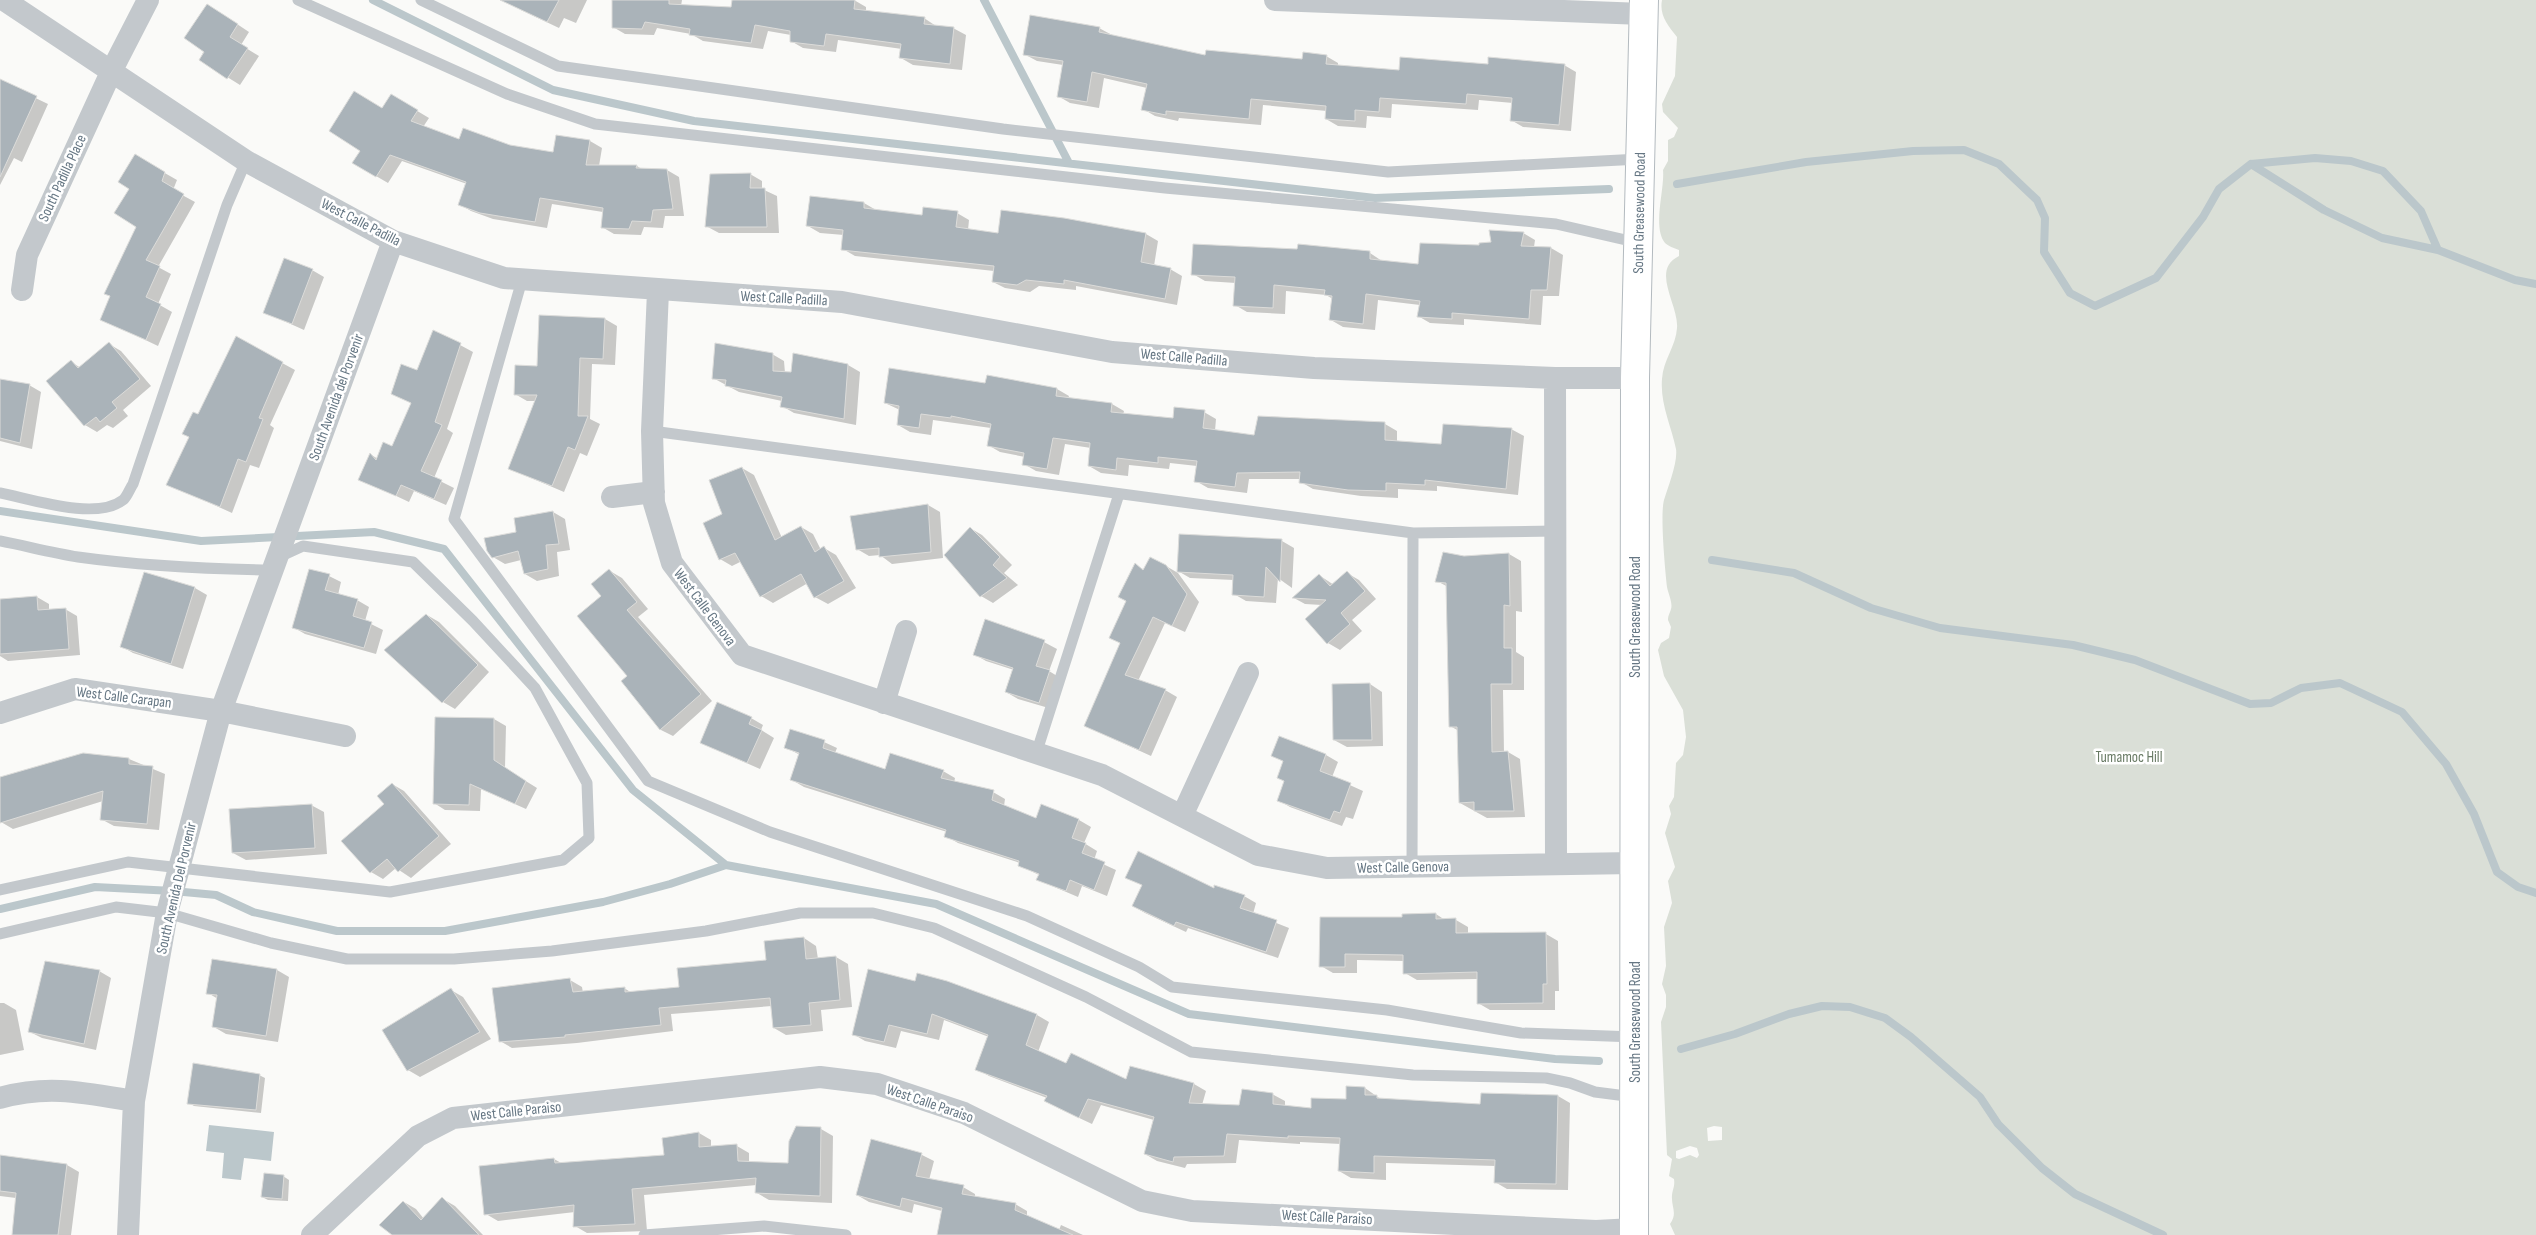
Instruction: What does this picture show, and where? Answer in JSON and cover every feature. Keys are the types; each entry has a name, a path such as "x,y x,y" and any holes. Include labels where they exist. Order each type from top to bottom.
{"main road":[{"name":"South Greasewood Road","path":"1634,1232 1635,378 1644,7"}],"street":[{"name":"West Calle Padilla","path":"4,0 112,70 246,161 393,241 504,278 658,291 842,302 1112,352 1314,368 1555,378 1635,378"},
{"name":"South Padilla Place","path":"22,290 27,255 112,70 148,0"},
{"path":"1275,0 1644,7"},
{"name":"South Avenida del Porvenir","path":"276,560 393,241"},
{"name":"West Calle Genova","path":"658,291 652,431 654,503 672,563 742,655 1102,775 1258,855 1327,868 1634,863"},
{"path":"1555,378 1556,863"},
{"path":"612,497 654,492"},
{"name":"South Avenida Del Porvenir","path":"128,1235 134,1101 167,913 221,711 276,560"},
{"path":"884,702 906,632"},
{"path":"1182,816 1248,672"},
{"name":"West Calle Carapan","path":"0,713 75,689 221,711"},
{"path":"221,711 345,736"},
{"name":"West Calle Paraiso","path":"312,1235 418,1136 453,1118 820,1076 877,1084 964,1113 1142,1201 1192,1211 1634,1232"},
{"path":"0,1098 40,1090 71,1090 134,1101"}],"lane":[{"path":"298,0 507,94 595,124 1165,188 1556,224 1639,243"},
{"path":"421,0 558,66 1004,129 1388,172 1640,159"},
{"path":"0,493 70,507 100,509 123,500 133,484 227,205 246,161"},
{"path":"522,280 454,519 648,782 770,832 1027,916 1139,967 1172,986 1387,1010 1521,1033 1635,1037"},
{"path":"652,431 1412,533 1556,531"},
{"path":"1036,754 1119,494"},
{"path":"1412,533 1412,866"},
{"path":"0,541 77,557 202,569 276,560 303,546 413,562 473,621 535,688 587,783 589,838 563,860 390,892 128,862 0,890"},
{"path":"0,934 116,907 167,913 271,943 347,959 454,959 552,951 706,932 800,913 873,913 934,928 1086,997 1191,1052 1412,1075 1546,1078 1570,1083 1595,1092 1635,1097"},
{"path":"644,1235 764,1226 846,1235"}],"green space":[{"name":"Tumamoc Hill","path":"1662,0 2536,0 2536,1235 1675,1235 1670,1224 1674,1217 1672,1195 1674,1179 1669,1176 1672,1159 1667,1155 1661,1022 1666,1007 1666,995 1662,984 1666,966 1664,927 1672,903 1668,881 1675,867 1665,833 1671,814 1669,806 1674,797 1676,763 1683,755 1686,737 1683,710 1664,676 1658,650 1661,643 1669,638 1671,627 1668,620 1671,604 1666,579 1662,517 1664,500 1676,461 1676,449 1664,406 1662,388 1663,372 1677,328 1666,279 1667,270 1671,262 1679,256 1679,250 1665,243 1659,228 1663,170 1668,161 1668,140 1674,137 1678,128 1663,112 1662,104 1675,76 1677,37 1665,20 1661,5","holes":["1714,1126 1722,1127 1722,1140 1708,1141 1707,1128","1690,1146 1697,1148 1699,1155 1697,1158 1690,1155 1679,1159 1676,1158 1676,1151"]}],"shaded area":[{"path":"209,1125 274,1132 271,1161 244,1158 241,1180 222,1178 224,1153 206,1151"}],"building":[{"path":"500,0 559,0 547,22"},
{"path":"612,0 669,0 669,4 731,7 732,0 855,0 854,9 925,17 924,24 954,27 950,64 899,58 901,44 826,34 824,46 790,42 790,31 755,25 751,43 689,35 690,29 645,22 642,29 612,28"},
{"path":"207,4 238,24 230,37 248,48 227,79 199,60 204,52 184,38"},
{"path":"1030,15 1100,27 1099,32 1205,55 1206,50 1302,59 1303,52 1327,55 1326,64 1399,70 1400,57 1488,64 1488,57 1565,64 1559,125 1510,121 1512,98 1467,94 1466,104 1380,98 1379,112 1355,110 1355,121 1325,119 1326,106 1251,99 1249,119 1166,111 1166,115 1141,110 1147,84 1092,72 1087,102 1057,97 1063,61 1023,55"},
{"path":"0,79 37,96 0,177"},
{"path":"354,91 382,108 391,94 418,110 411,121 459,139 463,128 510,145 553,152 556,135 590,140 586,165 637,165 636,168 667,169 673,209 653,210 651,222 632,221 629,229 601,228 603,208 540,198 535,222 480,213 458,205 466,182 390,155 376,177 352,163 360,151 329,131"},
{"path":"135,154 165,172 162,181 184,194 146,260 160,266 146,297 161,304 146,340 100,320 110,296 104,294 136,227 114,213 129,189 118,182"},
{"path":"751,173 750,188 765,188 767,227 705,227 710,174"},
{"path":"810,196 864,202 864,208 922,215 923,207 958,211 956,227 998,233 1001,210 1064,218 1146,233 1141,262 1171,268 1165,299 1064,280 1064,284 1026,280 1017,285 992,282 994,266 841,250 843,230 806,226"},
{"path":"1489,230 1524,232 1521,246 1551,247 1547,290 1531,290 1529,319 1452,313 1452,319 1417,317 1420,301 1366,294 1363,324 1329,320 1332,296 1324,295 1325,290 1274,285 1273,308 1233,306 1235,277 1191,275 1193,244 1297,249 1298,244 1370,251 1370,259 1418,264 1420,243 1479,245 1479,243 1491,242"},
{"path":"284,258 313,269 292,324 263,313"},
{"path":"539,315 605,318 603,359 580,358 578,416 588,416 575,450 568,447 552,486 508,469 537,395 514,395 515,365 537,366"},
{"path":"433,330 461,343 435,422 442,425 421,471 442,480 434,499 401,485 396,496 358,480 370,453 376,460 383,442 392,446 411,403 391,394 401,364 417,370"},
{"path":"236,336 283,362 259,418 263,419 246,462 238,459 220,507 166,485 189,437 182,434 193,412 198,414"},
{"path":"109,342 140,379 112,402 117,408 100,422 96,417 84,426 46,381 71,360 78,368"},
{"path":"715,343 773,353 773,371 791,372 793,353 848,364 844,419 780,407 782,397 725,386 726,380 712,379"},
{"path":"889,368 985,383 987,375 1057,388 1056,396 1112,403 1111,412 1173,418 1174,407 1205,410 1203,428 1254,435 1258,416 1385,422 1385,440 1441,444 1443,424 1512,428 1506,489 1425,480 1425,485 1386,483 1386,491 1348,490 1299,483 1300,472 1237,473 1235,487 1194,482 1197,461 1158,457 1158,463 1117,458 1116,470 1088,466 1090,443 1053,438 1047,469 1022,465 1024,453 987,446 991,424 951,416 951,418 921,414 919,428 897,425 899,406 884,403"},
{"path":"0,379 30,384 20,443 0,438"},
{"path":"742,467 775,540 801,526 815,552 824,546 844,581 814,598 801,574 760,597 735,553 719,560 703,523 722,514 709,480"},
{"path":"928,504 931,552 879,557 879,548 856,550 850,516"},
{"path":"553,511 559,544 546,545 548,569 524,574 518,551 492,558 487,551 484,538 516,532 514,518"},
{"path":"970,527 1000,557 993,565 1007,578 980,597 944,555"},
{"path":"1179,534 1282,539 1280,582 1266,567 1264,597 1232,595 1233,575 1177,572"},
{"path":"1443,552 1464,556 1509,553 1510,606 1504,605 1504,648 1512,648 1512,684 1491,684 1492,752 1508,751 1514,811 1474,811 1474,802 1459,803 1457,727 1449,727 1446,583 1435,582"},
{"path":"1150,557 1166,565 1187,594 1172,626 1153,617 1125,675 1166,689 1139,750 1084,726 1120,643 1109,638 1126,601 1118,597 1135,563 1143,570"},
{"path":"309,569 330,574 325,590 358,599 353,616 372,622 364,648 292,628"},
{"path":"609,569 637,602 627,610 701,694 660,730 621,681 627,676 577,616 601,596 591,584"},
{"path":"1347,571 1365,591 1341,613 1350,624 1327,644 1305,619 1326,600 1292,598 1319,574 1330,586"},
{"path":"144,572 195,587 171,664 120,647"},
{"path":"37,596 38,610 66,608 69,649 0,654 0,599"},
{"path":"426,614 478,665 442,703 384,650"},
{"path":"985,619 1045,640 1036,666 1050,670 1039,703 1005,692 1013,668 973,655"},
{"path":"1370,683 1372,740 1333,740 1332,684"},
{"path":"717,702 752,717 749,724 762,730 747,763 700,743"},
{"path":"435,717 494,718 494,760 526,781 515,804 470,784 469,805 433,804"},
{"path":"790,729 825,740 823,748 885,769 890,753 944,770 941,778 994,790 992,800 1036,818 1041,804 1079,819 1072,838 1086,843 1082,853 1105,862 1094,890 1070,880 1066,891 1036,880 1039,874 1018,866 1019,861 944,837 946,830 790,780 799,753 784,748"},
{"path":"1279,736 1326,754 1320,771 1351,783 1340,813 1334,811 1330,820 1277,801 1284,781 1277,778 1283,761 1271,756"},
{"path":"83,753 129,758 129,764 153,766 147,824 100,820 103,791 0,823 0,777"},
{"path":"392,783 439,836 398,872 387,859 370,873 341,841 384,804 377,796"},
{"path":"312,804 315,848 232,853 229,809"},
{"path":"1138,851 1214,888 1214,885 1245,895 1240,908 1277,920 1266,952 1176,922 1174,926 1132,906 1142,885 1125,878"},
{"path":"1436,913 1436,919 1456,918 1456,933 1546,932 1547,984 1543,984 1543,1003 1477,1004 1477,972 1403,974 1403,955 1345,954 1345,967 1319,967 1320,917 1402,917 1402,914"},
{"path":"804,937 806,959 836,956 840,1000 809,1003 811,1025 773,1028 770,998 659,1008 661,1025 565,1035 565,1037 499,1042 492,988 570,978 573,992 625,987 625,992 679,987 677,968 766,960 764,941"},
{"path":"212,959 277,969 266,1036 212,1027 217,995 206,994"},
{"path":"45,961 100,970 84,1044 28,1032"},
{"path":"868,969 915,981 917,973 947,981 1037,1014 1026,1045 1066,1063 1071,1053 1126,1079 1130,1066 1194,1083 1189,1103 1239,1105 1242,1089 1273,1093 1273,1104 1311,1108 1311,1098 1346,1099 1346,1086 1365,1087 1365,1095 1377,1095 1377,1098 1480,1104 1481,1093 1558,1095 1556,1184 1494,1183 1495,1160 1374,1156 1374,1173 1338,1171 1340,1138 1288,1136 1288,1138 1227,1134 1224,1156 1174,1157 1173,1162 1144,1154 1154,1117 1088,1099 1079,1118 1044,1101 1047,1096 975,1070 988,1035 932,1014 927,1034 889,1025 884,1042 852,1035"},
{"path":"451,988 480,1032 407,1071 382,1030"},
{"path":"193,1063 260,1074 256,1110 187,1104"},
{"path":"796,1126 821,1127 820,1196 755,1193 756,1178 632,1189 635,1224 573,1227 574,1205 484,1215 479,1166 554,1158 555,1163 664,1155 662,1138 699,1132 699,1147 737,1144 738,1161 788,1163 789,1141"},
{"path":"871,1139 922,1153 916,1176 964,1185 962,1194 1016,1203 1015,1210 1073,1235 937,1235 942,1208 902,1198 900,1207 856,1195"},
{"path":"0,1155 67,1164 58,1235 12,1235 16,1193 0,1191"},
{"path":"264,1173 284,1175 282,1199 261,1197"},
{"path":"442,1197 479,1235 392,1235 379,1225 403,1201 421,1220"}],"waterway":[{"path":"373,0 553,90 694,121 1375,198 1609,189"},
{"path":"984,0 1069,163"},
{"path":"1677,184 1806,162 1913,151 1964,150 1999,164 2037,200 2045,218 2044,252 2070,293 2095,306 2156,278 2203,217 2219,189 2251,164 2315,158 2351,161 2383,171 2421,211 2438,250 2515,280 2536,284"},
{"path":"2251,164 2324,210 2382,238 2438,250"},
{"path":"0,511 201,541 374,532 444,549 633,790 726,865"},
{"path":"1712,560 1794,573 1871,608 1940,628 2073,645 2135,660 2250,704 2271,703 2301,688 2340,683 2402,712 2446,764 2474,814 2497,872 2518,887 2536,893"},
{"path":"0,909 95,887 216,895 253,912 337,931 445,931 603,902 670,884 726,865 936,904 1189,1014 1555,1059 1599,1061"},
{"path":"1681,1049 1735,1034 1789,1014 1822,1006 1850,1007 1885,1018 1911,1037 1980,1097 1998,1124 2042,1168 2075,1194 2163,1235"}]}
